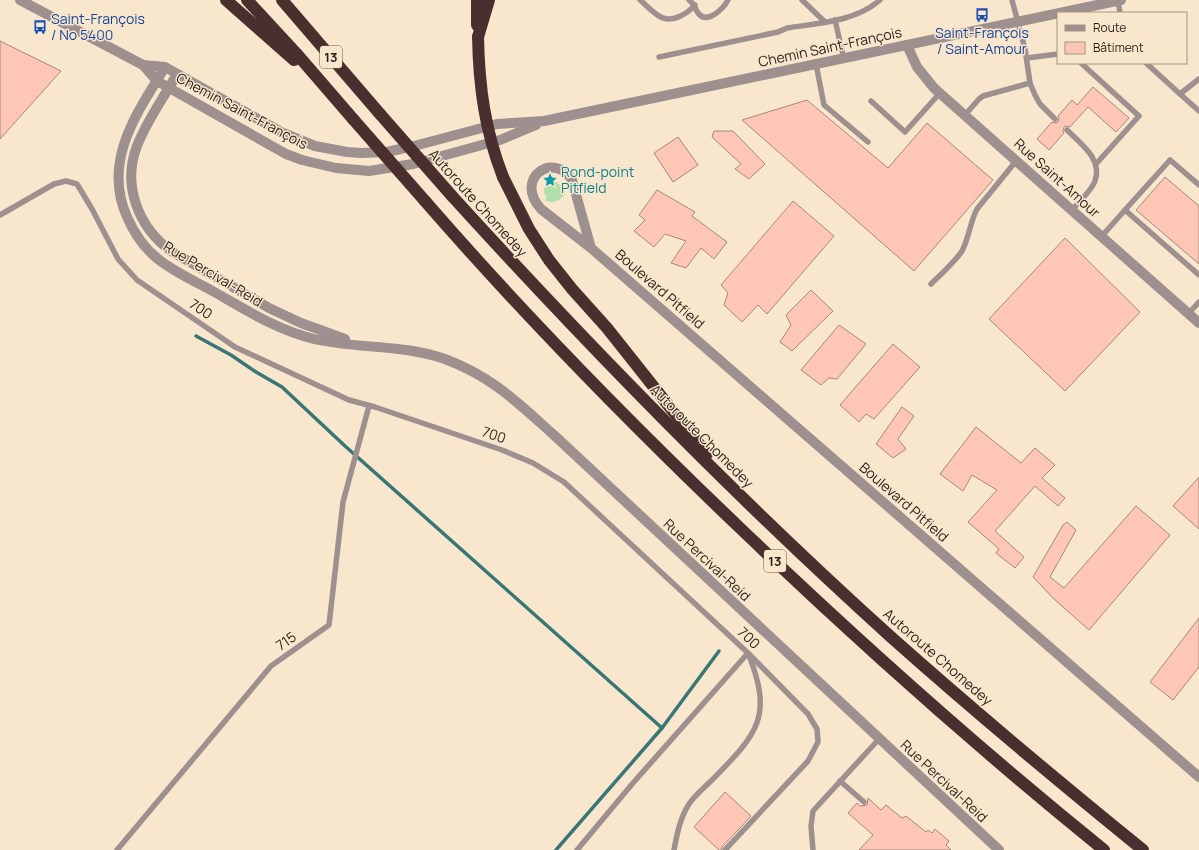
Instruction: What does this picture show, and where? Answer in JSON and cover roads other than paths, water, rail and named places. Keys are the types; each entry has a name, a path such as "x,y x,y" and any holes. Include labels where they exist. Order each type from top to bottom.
{"highway":[{"path":"226,0 330,93"},
{"name":"13","path":"247,0 296,53 494,279 675,465 785,572 962,732 1104,850"},
{"name":"Autoroute Chomedey","path":"282,0 380,114 514,265 585,339 741,496 884,631 1071,791 1144,850"},
{"path":"477,0 479,75 486,122 494,154 503,177 529,229 549,260 572,289 607,328 741,496"},
{"path":"478,36 489,0"}],"street":[{"name":"Chemin Saint-François","path":"20,0 143,66 157,81 286,154 320,165 369,171 385,169 445,156 500,140 544,121"},
{"name":"Chemin Saint-François","path":"1061,12 1119,0"},
{"name":"Chemin Saint-François","path":"143,66 165,67 283,133 315,146 348,152 387,152 497,124 544,121 1057,13"},
{"name":"Rue Saint-Amour","path":"907,45 917,68 940,93 1199,323"},
{"name":"Rue Percival-Reid","path":"165,67 139,109 127,133 121,151 118,170 119,190 123,209 131,227 143,245 165,264 280,328 299,335 324,341 425,353 442,358 473,371 507,393 998,850"},
{"name":"Rue Percival-Reid","path":"177,74 141,137 132,163 134,200 142,218 153,235 165,247 179,256 269,308 319,330 366,346"},
{"name":"Boulevard Pitfield","path":"591,248 572,180 569,175 564,171 553,168 547,168 540,171 536,175 531,186 531,192 537,204 591,248 1199,777"}],"lane":[{"path":"640,0 660,17 667,19 683,15 690,11 695,5"},
{"path":"689,0 695,5 698,13 708,17 718,11 728,0"},
{"path":"802,0 825,22"},
{"path":"659,58 778,32 786,28 835,20 857,14 880,0"},
{"path":"1012,0 1027,58 1030,83 1040,104 1055,119"},
{"path":"1119,0 1120,12"},
{"path":"835,20 844,58"},
{"path":"1027,58 1057,54"},
{"path":"816,64 824,105 868,142"},
{"path":"1082,64 1139,116 1096,164"},
{"path":"1147,64 1199,111"},
{"path":"1180,94 1199,79"},
{"path":"965,115 983,96 1030,83"},
{"path":"871,101 905,132 940,93"},
{"path":"1067,130 1092,155 1096,164 1097,174 1095,182 1072,210"},
{"path":"1101,237 1170,160 1199,184"},
{"path":"931,284 962,251 976,209 1016,161"},
{"name":"700","path":"0,215 54,184 66,181 77,184 118,259 137,280 235,347 349,400 375,407 502,450 533,463 564,482 748,653 808,714 817,729 818,742 808,761 725,850"},
{"path":"1125,210 1199,275"},
{"path":"1188,314 1199,302"},
{"name":"715","path":"117,850 271,666 329,625 343,502 369,406"},
{"path":"577,850 633,783 748,653 760,691 758,721 752,735 742,749 690,802 678,828 674,850"},
{"path":"812,850 811,826 813,811 879,739"},
{"path":"840,781 864,802"}],"waterway":[{"path":"196,336 231,355 282,387 345,446 662,728"},
{"path":"556,850 662,728 719,651"}],"place":[{"name":"Saint-François / Saint-Amour","path":"982,15"},
{"name":"Saint-François / No 5400","path":"40,27"},
{"name":"Rond-point Pitfield","path":"550,180"}]}
